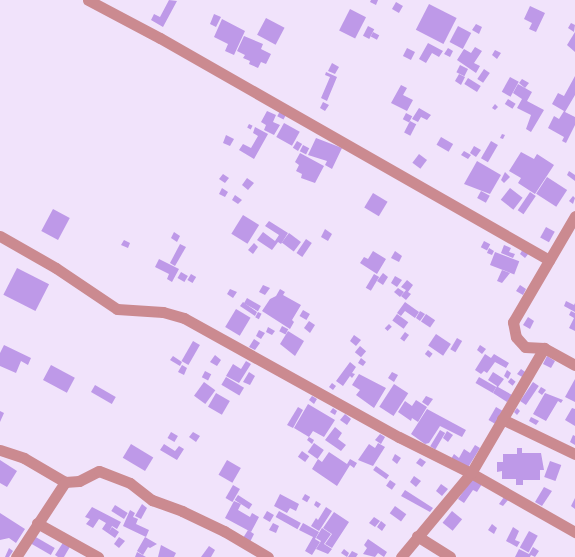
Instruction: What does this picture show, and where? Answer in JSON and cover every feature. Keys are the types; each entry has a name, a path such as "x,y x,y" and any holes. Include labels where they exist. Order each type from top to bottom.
{"street":[{"path":"88,0 160,38 548,260"},
{"path":"575,216 513,322 516,338 525,347 544,348 575,365"},
{"path":"0,236 56,268 117,309 164,312 184,318 399,437 471,473 575,532"},
{"path":"400,557 471,473 544,348"},
{"path":"502,419 575,453"},
{"path":"0,450 24,458 65,482 79,481 100,471 130,483 152,500 182,511 224,531 268,557"},
{"path":"16,557 65,482"},
{"path":"37,523 98,557"},
{"path":"417,536 450,557"}],"building":[{"path":"169,0 177,1 163,27 151,20 154,14 160,17"},
{"path":"371,0 378,0 376,5 370,2"},
{"path":"396,2 403,6 399,13 392,9"},
{"path":"429,4 457,18 443,44 416,30"},
{"path":"530,6 545,13 536,32 529,29 532,23 524,19"},
{"path":"350,9 366,17 355,39 339,30"},
{"path":"214,14 221,17 216,27 210,24"},
{"path":"266,18 285,28 276,45 257,35"},
{"path":"222,19 245,31 234,55 225,51 228,44 214,37"},
{"path":"571,23 575,25 574,32 568,28"},
{"path":"476,24 482,27 479,34 472,30"},
{"path":"368,26 374,29 369,39 363,36"},
{"path":"458,26 471,33 463,49 450,42"},
{"path":"373,32 379,35 377,40 371,36"},
{"path":"575,32 575,52 567,45"},
{"path":"244,36 263,44 261,49 271,54 266,64 261,62 258,68 249,64 250,61 243,58 245,55 237,51"},
{"path":"428,43 443,51 439,57 432,53 426,63 419,59"},
{"path":"475,47 482,51 474,63 480,66 476,73 457,60 464,49 471,53"},
{"path":"407,48 415,52 411,60 403,56"},
{"path":"448,48 453,51 450,57 444,54"},
{"path":"495,50 501,53 497,59 492,55"},
{"path":"332,63 339,67 335,74 328,71"},
{"path":"460,65 468,69 464,76 456,72"},
{"path":"484,69 490,73 483,83 477,79"},
{"path":"326,72 337,77 327,101 321,98 330,77 325,75"},
{"path":"459,74 465,77 461,85 455,81"},
{"path":"575,76 575,95 565,112 575,117 575,125 566,143 562,141 564,137 548,128 554,116 559,119 564,111 552,104 558,93 564,96"},
{"path":"510,77 519,82 511,97 502,92"},
{"path":"468,78 481,86 477,92 464,84"},
{"path":"522,79 529,83 525,88 519,83"},
{"path":"518,84 532,92 527,101 544,110 531,132 526,129 531,115 517,108 522,99 513,93"},
{"path":"401,85 407,88 403,95 413,100 407,111 391,103"},
{"path":"508,99 516,104 512,109 505,104"},
{"path":"323,102 329,105 325,111 320,108"},
{"path":"495,104 498,107 495,110 492,108"},
{"path":"419,108 431,115 427,120 421,117 418,122 412,119"},
{"path":"267,111 276,115 273,122 280,125 274,135 264,130 266,125 261,122"},
{"path":"280,111 286,114 284,120 277,116"},
{"path":"406,113 412,116 409,122 403,119"},
{"path":"410,121 416,124 410,136 404,133"},
{"path":"284,123 300,132 292,146 276,137"},
{"path":"249,124 253,126 251,129 247,128"},
{"path":"255,127 268,134 254,159 239,150 243,144 251,148 258,136 253,133"},
{"path":"502,134 505,135 503,139 500,138"},
{"path":"226,135 234,139 230,146 223,143"},
{"path":"441,137 453,144 449,152 436,145"},
{"path":"316,138 342,148 332,169 325,165 327,161 308,155"},
{"path":"297,141 302,144 298,151 293,148"},
{"path":"491,141 498,145 488,162 481,158"},
{"path":"303,145 309,148 306,154 300,151"},
{"path":"474,146 481,150 476,157 470,153"},
{"path":"464,151 471,155 468,159 461,155"},
{"path":"521,152 534,159 537,154 554,165 535,194 518,183 521,178 509,171"},
{"path":"300,153 324,166 315,183 301,178 302,174 296,171 299,165 295,162"},
{"path":"419,154 427,160 420,169 412,163"},
{"path":"477,161 501,175 490,194 464,184"},
{"path":"569,171 575,175 575,181 567,175"},
{"path":"505,172 510,177 504,183 501,180"},
{"path":"223,174 229,178 225,183 219,179"},
{"path":"547,177 567,190 556,207 536,194"},
{"path":"247,178 254,183 248,190 242,185"},
{"path":"222,188 228,192 225,197 219,194"},
{"path":"510,188 523,198 513,210 501,200"},
{"path":"481,191 490,196 486,203 477,198"},
{"path":"530,192 536,196 524,214 518,210"},
{"path":"373,193 388,202 379,216 364,208"},
{"path":"235,195 242,200 238,204 232,200"},
{"path":"573,196 575,198 573,204 569,201"},
{"path":"53,209 70,218 58,240 41,231"},
{"path":"243,215 259,225 247,244 231,234"},
{"path":"269,221 288,233 281,244 278,242 272,250 257,240 263,232 275,241 279,235 265,226"},
{"path":"546,227 555,232 549,242 540,237"},
{"path":"325,229 332,234 328,241 321,237"},
{"path":"174,232 180,236 177,242 171,238"},
{"path":"289,233 301,242 294,252 282,243"},
{"path":"306,239 312,243 302,257 296,253"},
{"path":"124,240 130,243 128,248 121,245"},
{"path":"484,241 490,244 487,250 481,247"},
{"path":"254,243 258,247 253,254 248,250"},
{"path":"180,244 186,247 175,266 170,263"},
{"path":"504,245 511,248 509,252 515,254 513,258 501,253"},
{"path":"489,248 494,251 492,255 487,253"},
{"path":"523,249 529,253 525,258 520,254"},
{"path":"373,251 386,259 377,274 360,263 364,257 368,259"},
{"path":"395,251 402,256 399,262 391,258"},
{"path":"495,252 519,261 514,274 490,265"},
{"path":"159,259 179,269 172,282 167,279 169,274 155,267"},
{"path":"17,268 49,284 35,311 3,295"},
{"path":"502,270 510,273 502,283 497,281"},
{"path":"181,272 188,276 184,282 178,278"},
{"path":"383,273 388,277 383,285 377,281"},
{"path":"191,274 196,277 193,283 187,280"},
{"path":"374,274 379,277 371,291 366,288"},
{"path":"395,276 402,280 397,287 391,283"},
{"path":"407,280 413,285 408,292 411,294 406,300 401,296 406,290 401,287"},
{"path":"263,285 270,288 265,295 259,292"},
{"path":"520,285 526,289 523,295 516,291"},
{"path":"398,288 404,292 400,297 394,292"},
{"path":"230,289 237,292 233,298 227,294"},
{"path":"280,289 285,292 283,295 301,305 292,320 294,322 290,329 262,311 270,299 276,296"},
{"path":"247,298 261,306 258,311 244,303"},
{"path":"566,301 574,305 575,303 575,312 564,306"},
{"path":"243,302 257,312 255,316 240,306"},
{"path":"405,302 419,312 415,318 405,311 401,316 397,313"},
{"path":"236,309 251,318 240,336 225,327"},
{"path":"303,310 310,314 306,320 300,316"},
{"path":"420,311 425,314 420,321 416,318"},
{"path":"571,311 575,313 575,331 569,328 574,318 569,315"},
{"path":"258,312 262,314 259,319 255,317"},
{"path":"397,314 408,322 404,329 392,320"},
{"path":"426,314 435,320 430,328 421,321"},
{"path":"528,317 534,321 530,329 523,325"},
{"path":"309,321 315,325 310,333 304,328"},
{"path":"389,324 392,327 388,331 385,328"},
{"path":"282,326 288,329 286,335 279,331"},
{"path":"268,327 275,331 272,335 266,332"},
{"path":"259,330 265,333 261,339 256,336"},
{"path":"288,331 304,341 295,356 280,344"},
{"path":"405,332 409,335 404,341 400,338"},
{"path":"436,334 451,344 443,356 428,346"},
{"path":"354,335 361,340 356,346 350,341"},
{"path":"457,338 462,341 455,352 450,349"},
{"path":"254,339 260,343 255,350 249,347"},
{"path":"193,341 200,345 188,365 182,361"},
{"path":"4,345 31,358 28,365 21,361 16,373 0,366 0,353"},
{"path":"480,345 486,349 482,354 477,350"},
{"path":"360,346 366,351 361,357 355,352"},
{"path":"428,350 433,354 430,358 425,354"},
{"path":"485,354 491,358 494,354 509,363 506,368 495,362 487,373 484,371 481,374 475,370"},
{"path":"215,355 221,360 217,366 210,362"},
{"path":"173,356 182,362 180,366 170,360"},
{"path":"547,356 555,361 551,368 543,364"},
{"path":"361,358 366,362 363,366 358,363"},
{"path":"246,361 251,364 239,383 226,376 233,364 241,369"},
{"path":"350,362 356,367 352,373 355,374 352,378 350,376 343,386 336,381"},
{"path":"51,365 75,378 67,393 43,380"},
{"path":"182,365 187,368 184,375 178,372"},
{"path":"521,369 528,374 524,378 517,374"},
{"path":"507,370 511,373 508,379 504,376"},
{"path":"205,371 211,374 208,380 202,377"},
{"path":"249,372 255,376 250,385 243,382"},
{"path":"392,372 398,375 394,382 388,378"},
{"path":"493,372 504,379 498,387 512,395 507,402 493,393 497,386 488,380"},
{"path":"359,374 386,388 374,408 356,395 360,390 352,385"},
{"path":"226,377 244,388 239,396 221,385"},
{"path":"479,377 496,387 493,393 476,383"},
{"path":"511,378 516,382 513,386 508,382"},
{"path":"575,379 575,402 565,397"},
{"path":"204,382 215,390 205,404 194,396"},
{"path":"533,382 539,386 526,405 520,401"},
{"path":"332,383 336,386 333,390 329,387"},
{"path":"394,384 408,393 394,416 379,407"},
{"path":"95,385 116,397 112,404 91,392"},
{"path":"541,387 546,390 542,395 538,392"},
{"path":"216,393 230,401 222,415 208,407"},
{"path":"545,393 563,400 561,403 558,401 546,421 533,414"},
{"path":"312,396 317,399 314,404 309,400"},
{"path":"426,396 433,399 428,406 422,402"},
{"path":"416,400 427,407 418,422 412,418 411,421 398,412 405,401 412,406"},
{"path":"308,404 335,420 324,437 313,431 309,437 294,428"},
{"path":"298,407 303,410 293,428 287,425"},
{"path":"496,407 503,411 495,424 488,420"},
{"path":"333,408 337,411 335,415 330,412"},
{"path":"517,408 520,411 517,415 514,412"},
{"path":"572,408 575,409 575,426 565,420"},
{"path":"427,409 466,430 462,437 440,426 429,443 425,444 411,434"},
{"path":"0,411 4,413 0,422"},
{"path":"345,414 351,419 347,425 340,420"},
{"path":"531,417 539,421 536,425 529,421"},
{"path":"335,427 342,433 338,439 346,445 341,451 325,440"},
{"path":"440,430 445,433 435,449 430,446"},
{"path":"447,431 453,435 448,442 443,438"},
{"path":"171,432 178,436 174,442 168,438"},
{"path":"193,432 200,436 196,442 189,437"},
{"path":"380,434 385,437 381,444 375,440"},
{"path":"573,435 575,436 575,445 570,442"},
{"path":"309,437 314,440 312,444 307,440"},
{"path":"314,443 324,450 318,459 308,452"},
{"path":"378,443 385,447 373,466 358,460 369,444 375,448"},
{"path":"131,444 153,457 145,471 123,458"},
{"path":"164,444 175,451 179,446 184,449 177,460 160,450"},
{"path":"475,445 480,448 467,469 451,459 454,454 459,458 464,449 470,453"},
{"path":"517,448 522,448 522,453 541,453 544,470 540,470 540,480 523,480 523,485 516,485 516,479 502,479 502,471 497,472 497,462 503,462 503,454 517,454"},
{"path":"302,451 309,456 305,462 298,457"},
{"path":"329,452 347,464 350,459 357,463 354,468 350,465 337,486 312,469 318,459 322,462"},
{"path":"395,454 401,458 397,464 392,460"},
{"path":"420,458 426,462 422,467 416,463"},
{"path":"0,460 17,471 7,487 0,483"},
{"path":"227,460 241,468 232,483 219,475"},
{"path":"550,461 561,465 555,481 544,477"},
{"path":"376,466 389,475 386,479 373,470"},
{"path":"414,476 421,481 416,487 410,482"},
{"path":"473,478 482,484 477,492 473,490 464,503 458,499"},
{"path":"390,480 396,484 392,490 386,486"},
{"path":"441,484 448,489 442,496 436,491"},
{"path":"233,485 240,489 232,502 226,498"},
{"path":"544,487 552,491 542,506 535,502"},
{"path":"405,490 433,508 430,512 401,496"},
{"path":"280,494 299,504 296,511 290,508 287,513 274,506"},
{"path":"305,494 310,497 307,502 302,499"},
{"path":"238,495 252,504 249,509 235,500"},
{"path":"504,497 508,500 503,506 499,504"},
{"path":"575,498 575,509 571,506"},
{"path":"234,501 241,504 238,510 250,517 252,513 259,517 251,532 225,518"},
{"path":"316,501 321,504 318,508 314,505"},
{"path":"142,504 147,508 141,519 135,516"},
{"path":"115,505 128,513 124,519 111,511"},
{"path":"395,506 406,514 401,522 390,513"},
{"path":"92,507 121,522 117,529 112,526 109,532 112,527 119,532 115,538 102,529 106,523 99,519 93,528 86,524 90,519 85,517"},
{"path":"326,507 332,511 319,531 311,526 316,518 318,520"},
{"path":"130,510 135,513 133,517 138,519 136,524 149,530 146,537 123,526"},
{"path":"267,511 274,515 270,522 263,518"},
{"path":"279,511 301,523 297,529 276,517"},
{"path":"452,511 462,519 453,531 443,523"},
{"path":"334,512 349,522 332,548 325,544 332,534 323,528"},
{"path":"0,513 25,529 16,543 9,538 0,540"},
{"path":"374,517 380,521 375,527 369,523"},
{"path":"381,521 386,525 382,531 377,527"},
{"path":"273,523 279,526 276,533 269,530"},
{"path":"303,523 319,532 315,539 320,542 312,555 305,551 313,537 299,530"},
{"path":"492,524 497,528 494,534 488,530"},
{"path":"513,527 519,531 515,540 520,542 517,547 506,541"},
{"path":"322,528 331,534 324,544 332,549 328,554 316,549 321,541 316,538"},
{"path":"248,530 254,534 250,542 243,538"},
{"path":"529,531 538,536 529,552 520,548"},
{"path":"34,536 55,548 51,555 30,543"},
{"path":"119,537 125,541 119,548 114,544"},
{"path":"145,537 157,544 150,548 148,547 143,555 137,551"},
{"path":"368,539 387,552 384,557 378,553 375,557 363,554 367,548 364,545"},
{"path":"64,541 71,545 64,557 58,557 55,555"},
{"path":"161,545 176,553 174,557 158,557"},
{"path":"209,546 215,550 211,557 201,557"},
{"path":"533,547 539,551 535,557 531,555 530,557 515,557 519,549 529,554"},
{"path":"9,548 13,551 9,557 5,557"},
{"path":"344,549 349,553 347,557 341,553"},
{"path":"352,551 358,554 356,557 348,557"},
{"path":"137,552 146,557 135,557"}]}
